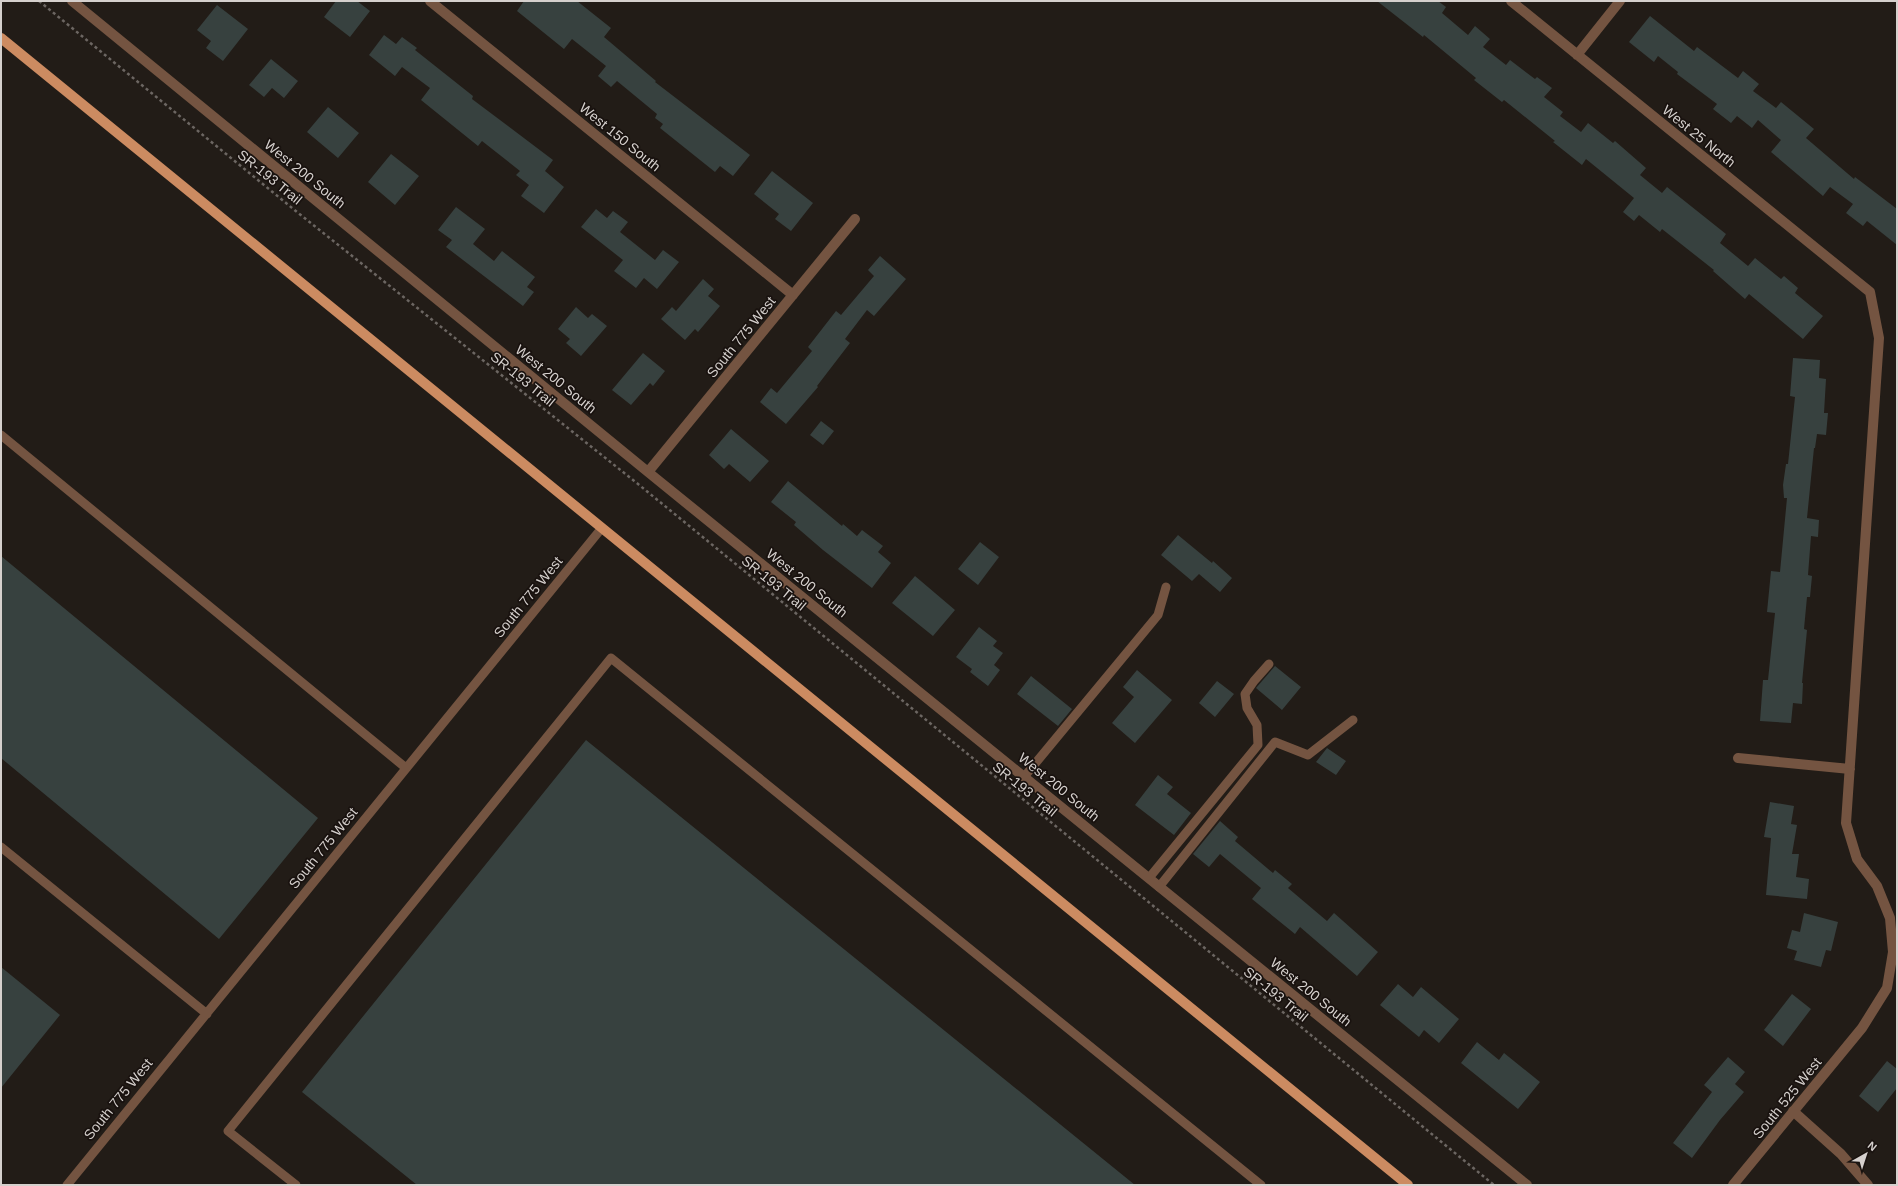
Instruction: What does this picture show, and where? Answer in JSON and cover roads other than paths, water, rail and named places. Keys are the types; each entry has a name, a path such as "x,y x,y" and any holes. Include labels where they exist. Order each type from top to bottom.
{"main road":[{"path":"1,38 1408,1185"}],"street":[{"name":"West 200 South","path":"72,1 648,472 1527,1185"},
{"name":"West 150 South","path":"430,1 793,295"},
{"name":"West 25 North","path":"1511,1 1870,292"},
{"path":"1577,54 1620,1"},
{"name":"South 775 West","path":"648,472 855,219"},
{"name":"South 525 West","path":"1733,1185 1862,1028 1887,988 1894,952 1890,918 1877,886 1857,859 1846,823 1879,338 1870,292"},
{"path":"1738,758 1850,769"},
{"path":"1793,1111 1841,1154 1868,1185"}],"lane":[{"path":"1,435 406,768"},
{"name":"South 775 West","path":"67,1185 601,528"},
{"path":"1024,777 1158,615 1166,587"},
{"path":"296,1185 228,1131 611,658 1261,1185"},
{"path":"1148,878 1258,745 1257,725 1247,708 1245,694 1269,664"},
{"path":"1159,887 1275,742 1308,755 1353,720"},
{"path":"1,848 207,1014"}]}
